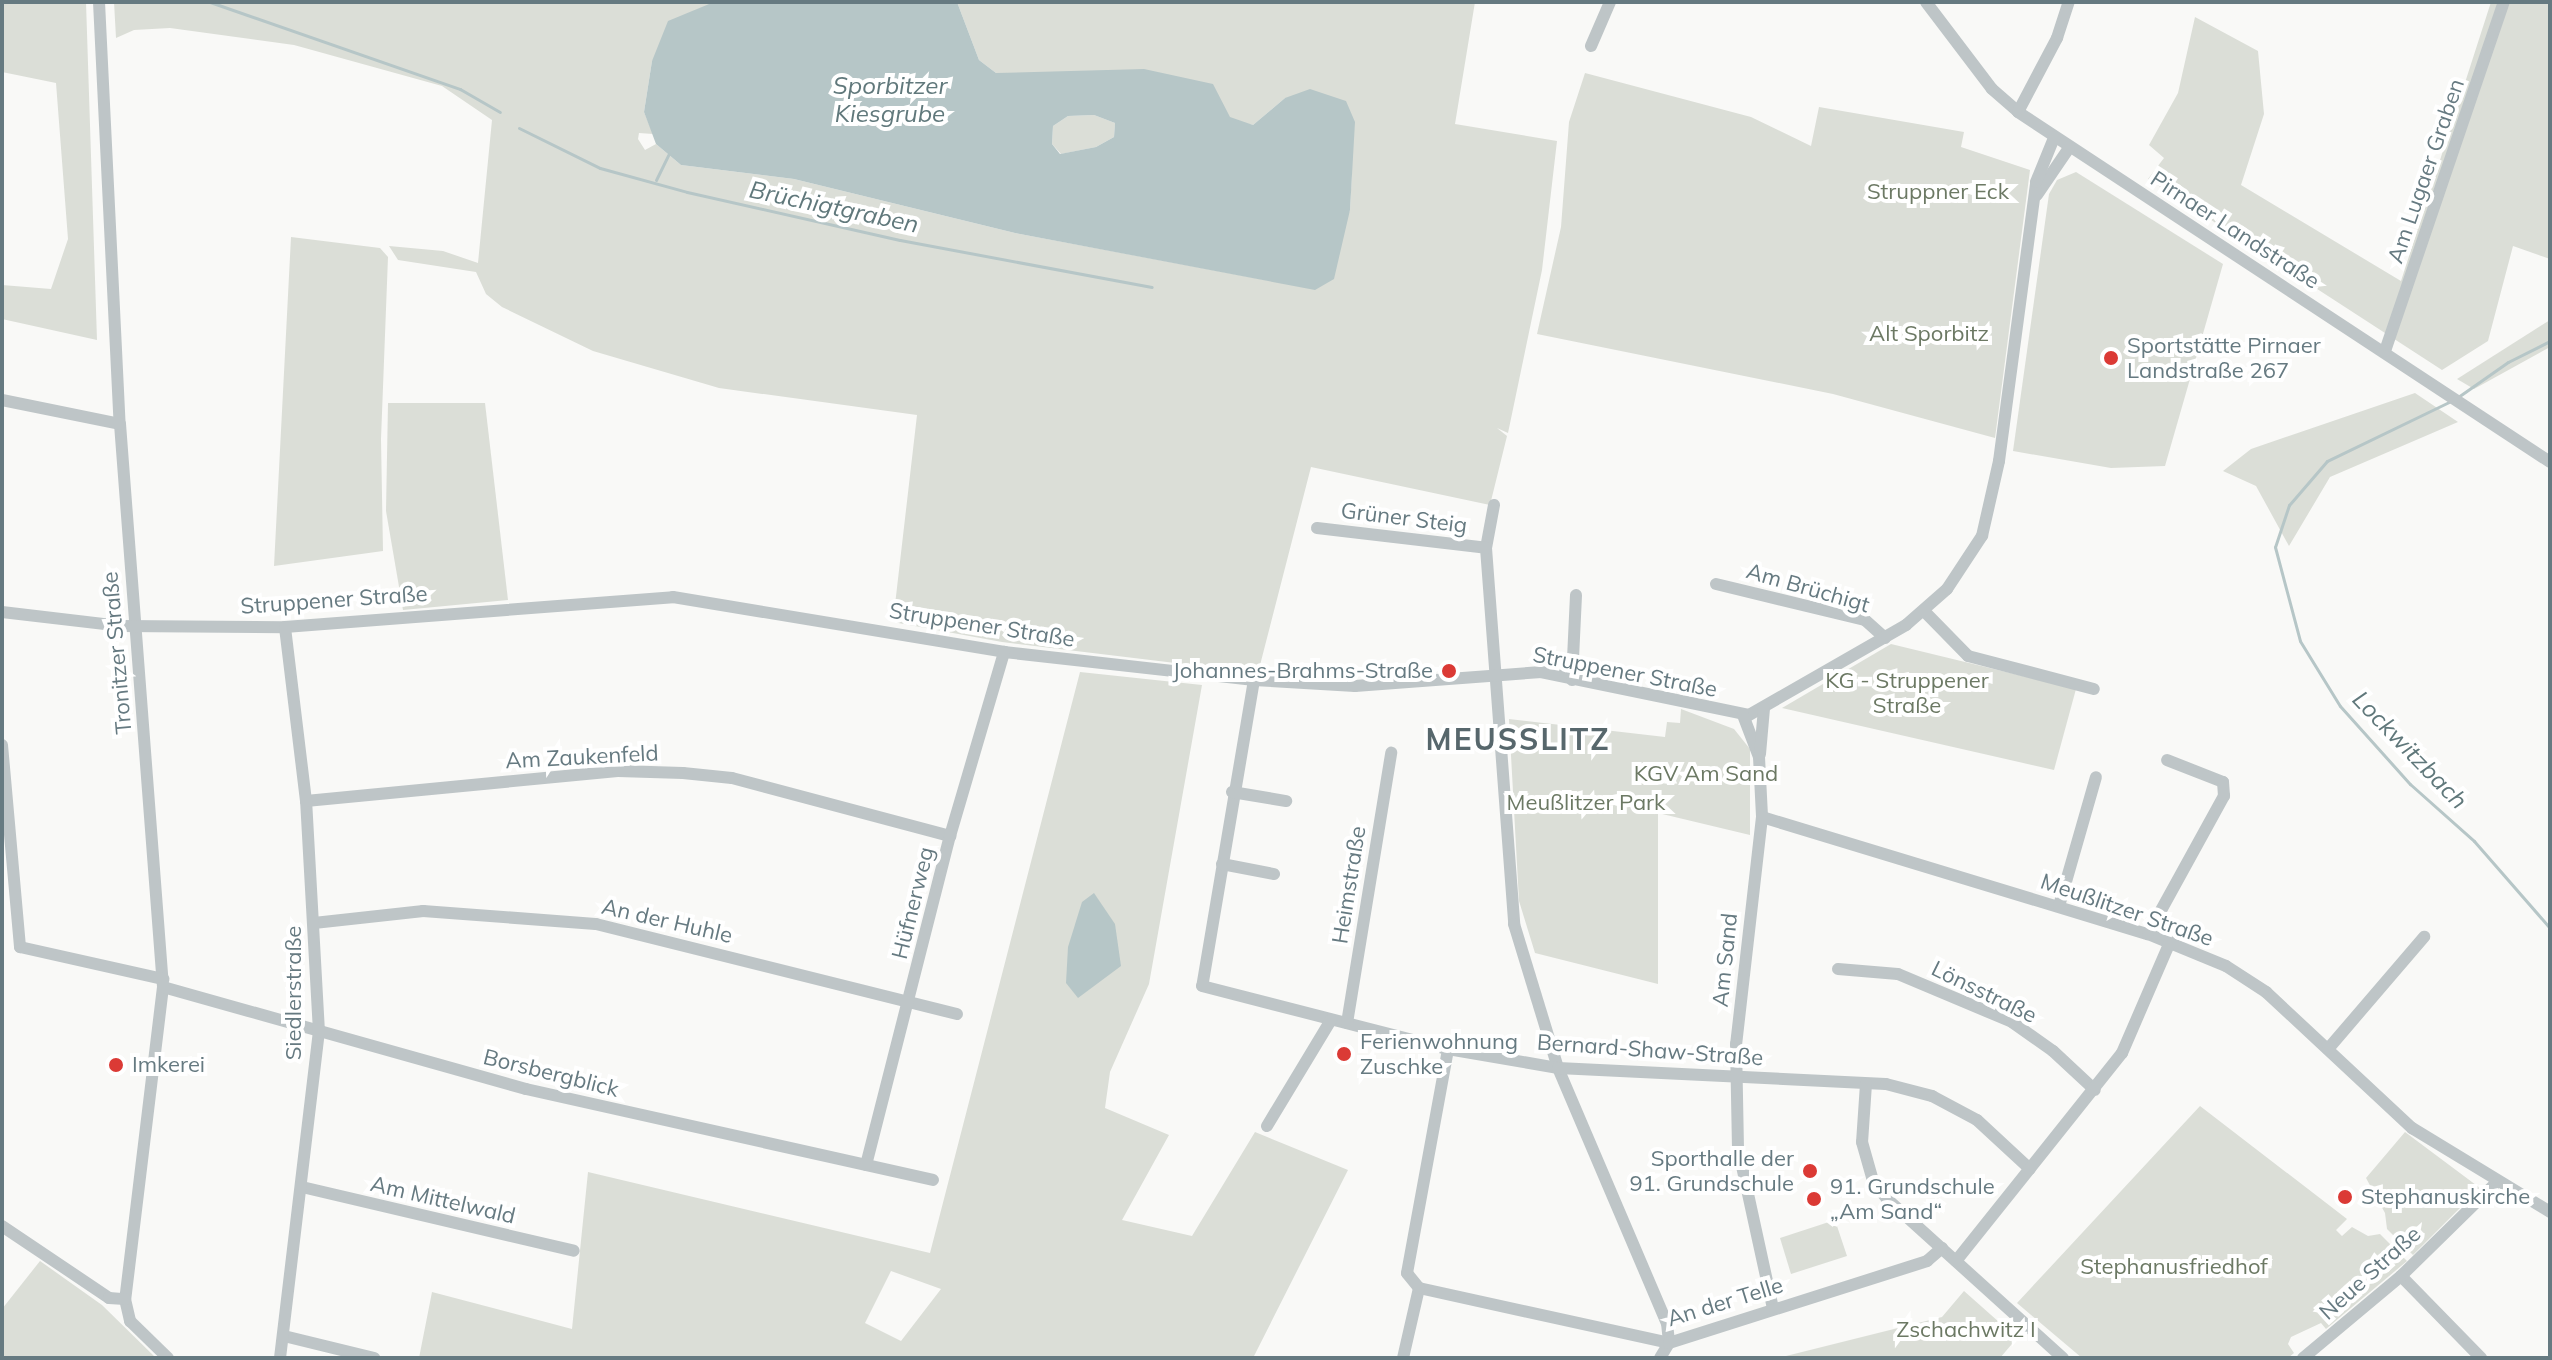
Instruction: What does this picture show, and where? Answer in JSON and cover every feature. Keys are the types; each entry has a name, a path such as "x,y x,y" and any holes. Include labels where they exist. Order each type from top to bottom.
{"street":[{"name":"Tronitzer Straße","path":"99,2 120,424 163,983 125,1299"},
{"path":"1591,46 1610,2"},
{"name":"Pirnaer Landstraße","path":"1926,2 1992,89 2018,112 2550,462"},
{"path":"2018,112 2057,38 2069,2"},
{"name":"Am Lugaer Graben","path":"2385,351 2504,2"},
{"name":"Struppener Straße","path":"2,612 135,626 285,627 673,597 1004,652 1254,680 1355,686 1497,672 1541,672 1743,715 1764,708 1885,638 1924,611 1962,571 1987,524 2041,160 2054,138"},
{"name":"Struppener Straße","path":"2035,198 2069,148"},
{"path":"2,400 120,424"},
{"path":"1494,505 1486,548 1512,914 1558,1068 1667,1323 1669,1343 1660,1358"},
{"name":"Grüner Steig","path":"1317,528 1486,548"},
{"name":"Am Brüchigt","path":"1716,584 1865,620 1885,638"},
{"path":"1572,680 1576,595"},
{"path":"1924,611 1968,656 2094,689"},
{"name":"Siedlerstraße","path":"280,1358 319,1032 306,801 285,627"},
{"name":"Hüfnerweg","path":"866,1165 950,836 1004,652"},
{"path":"1254,680 1232,792 1222,864 1274,874"},
{"name":"Am Sand","path":"1764,708 1759,757 1762,817 1736,1076 1740,1162 1773,1309"},
{"name":"Am Sand","path":"1743,715 1759,757"},
{"name":"Borsbergblick","path":"2,745 20,947 163,983 319,1032 526,1089 933,1180"},
{"name":"Heimstraße","path":"1347,1023 1391,753"},
{"path":"2148,934 2224,796 2223,782 2167,760"},
{"name":"Am Zaukenfeld","path":"306,801 618,771 683,773 732,778 950,836"},
{"path":"2059,906 2096,777"},
{"path":"1232,792 1286,801"},
{"name":"Meußlitzer Straße","path":"1762,817 2148,934 2226,966 2266,992 2412,1128 2550,1212"},
{"name":"Bernard-Shaw-Straße","path":"1222,864 1202,986 1448,1049 1558,1068 1866,1084 1932,1096 1977,1120 2030,1169"},
{"name":"An der Huhle","path":"314,923 423,911 596,924 957,1014"},
{"path":"2328,1049 2424,937"},
{"path":"1956,1261 2122,1053 2170,942"},
{"name":"Lönsstraße","path":"1838,969 1898,974 2012,1022 2053,1051 2095,1090"},
{"path":"1267,1126 1331,1020"},
{"path":"1403,1358 1419,1288 1407,1273 1448,1049"},
{"path":"1866,1084 1864,1166 1887,1199 2063,1358"},
{"name":"Neue Straße","path":"2306,1357 2401,1276 2497,1182"},
{"name":"Am Mittelwald","path":"302,1187 574,1251"},
{"path":"2,1226 109,1298 125,1299 130,1321 168,1358"},
{"name":"An der Telle","path":"1419,1288 1669,1343 1927,1261 1942,1248"},
{"path":"2401,1276 2481,1358"},
{"path":"284,1336 374,1358"}],"green space":[{"path":"2,2 86,2 97,340 2,319 2,285 51,289 68,239 56,83 2,72"},
{"path":"114,2 714,2 652,61 644,112 653,134 639,133 638,139 645,150 656,144 681,165 794,179 1015,233 1314,289 1350,210 1352,170 1285,98 1253,125 996,73 979,60 957,2 1475,2 1455,124 1557,141 1542,270 1508,433 1497,428 1507,436 1490,505 1311,467 1258,673 1002,642 893,622 917,415 719,388 593,351 502,307 486,294 476,272 398,260 389,246 443,251 478,263 492,120 442,86 294,45 170,28 134,30 116,38"},
{"path":"2491,2 2550,2 2550,259 2513,246 2488,341 2442,370 2148,179 2164,158 2149,145 2178,93 2195,17 2258,51 2264,114 2241,185 2401,281"},
{"path":"1585,73 1751,117 1811,146 1819,107 1964,132 1961,147 2030,170 1995,438 1833,394 1537,334 1561,227 1569,122"},
{"path":"1094,115 1115,123 1114,137 1096,147 1061,154 1052,144 1053,126 1068,116"},
{"name":"Sportstätte Pirnaer Landstraße 267","path":"2076,172 2223,264 2165,466 2111,468 2013,451 2049,194 2057,180"},
{"path":"291,237 380,248 388,257 381,439 383,551 274,566"},
{"path":"2550,320 2550,347 2474,389 2457,379"},
{"path":"2415,393 2458,422 2330,477 2289,546 2256,486 2223,471 2251,449"},
{"path":"388,403 485,403 508,600 403,610 386,511"},
{"name":"KG - Struppener Straße","path":"1891,644 2076,689 2054,770 1782,708"},
{"path":"1080,672 1202,685 1149,984 1110,1072 1105,1108 1169,1135 1122,1220 1192,1236 1255,1132 1348,1170 1253,1358 419,1358 432,1292 572,1329 588,1172 930,1253","holes":["891,1271 941,1289 901,1341 865,1323"]},
{"name":"Meußlitzer Park","path":"1681,709 1734,729 1750,749 1750,835 1658,813 1658,984 1535,953 1519,901 1509,719 1665,737 1667,722 1680,723"},
{"name":"Stephanusfriedhof","path":"2200,1106 2347,1219 2336,1230 2342,1236 2352,1227 2368,1236 2380,1234 2407,1261 2326,1329 2321,1323 2291,1337 2288,1344 2294,1353 2288,1358 2082,1358 2017,1303"},
{"path":"2405,1132 2480,1188 2413,1255 2387,1229 2385,1213 2366,1178"},
{"path":"1835,1220 1847,1256 1791,1274 1780,1238"},
{"path":"40,1261 102,1305 156,1358 2,1358 2,1309"},
{"name":"Zschachwitz I","path":"1964,1291 2017,1338 2000,1358 1778,1358 1942,1317"}],"water":[{"name":"Sporbitzer Kiesgrube","path":"714,2 957,2 979,60 996,73 1144,69 1213,84 1230,117 1253,125 1285,98 1310,89 1346,101 1355,122 1350,210 1334,279 1315,290 1015,233 794,179 681,165 656,144 644,112 652,61 668,21","holes":["1094,115 1115,123 1114,137 1096,147 1060,154 1052,144 1053,126 1068,116"]},
{"path":"1094,893 1115,924 1121,966 1078,998 1066,983 1068,947 1082,902"}],"waterway":[{"name":"Brüchigtgraben","path":"210,2 460,89 500,112"},
{"name":"Brüchigtgraben","path":"519,128 600,168 687,192 900,240 1152,287"},
{"path":"656,180 668,155"},
{"name":"Lockwitzbach","path":"2458,397 2508,362 2550,341"},
{"name":"Lockwitzbach","path":"2451,401 2327,461 2289,505 2275,547 2300,641 2340,706 2410,784 2474,841 2550,928"}],"place":[{"name":"Sportstätte Pirnaer Landstraße 267","path":"2111,358"},
{"name":"Johannes-Brahms-Straße","path":"1449,671"},
{"name":"Ferienwohnung Zuschke","path":"1344,1054"},
{"name":"Imkerei","path":"116,1065"},
{"name":"Sporthalle der 91. Grundschule","path":"1810,1171"},
{"name":"Stephanuskirche","path":"2345,1197"},
{"name":"91. Grundschule „Am Sand“","path":"1814,1199"}],"district":[{"name":"MEUSSLITZ","path":"1518,739"}],"park label":[{"name":"Struppner Eck","path":"1938,192"},
{"name":"Alt Sporbitz","path":"1929,334"},
{"name":"KGV Am Sand","path":"1706,774"}]}
